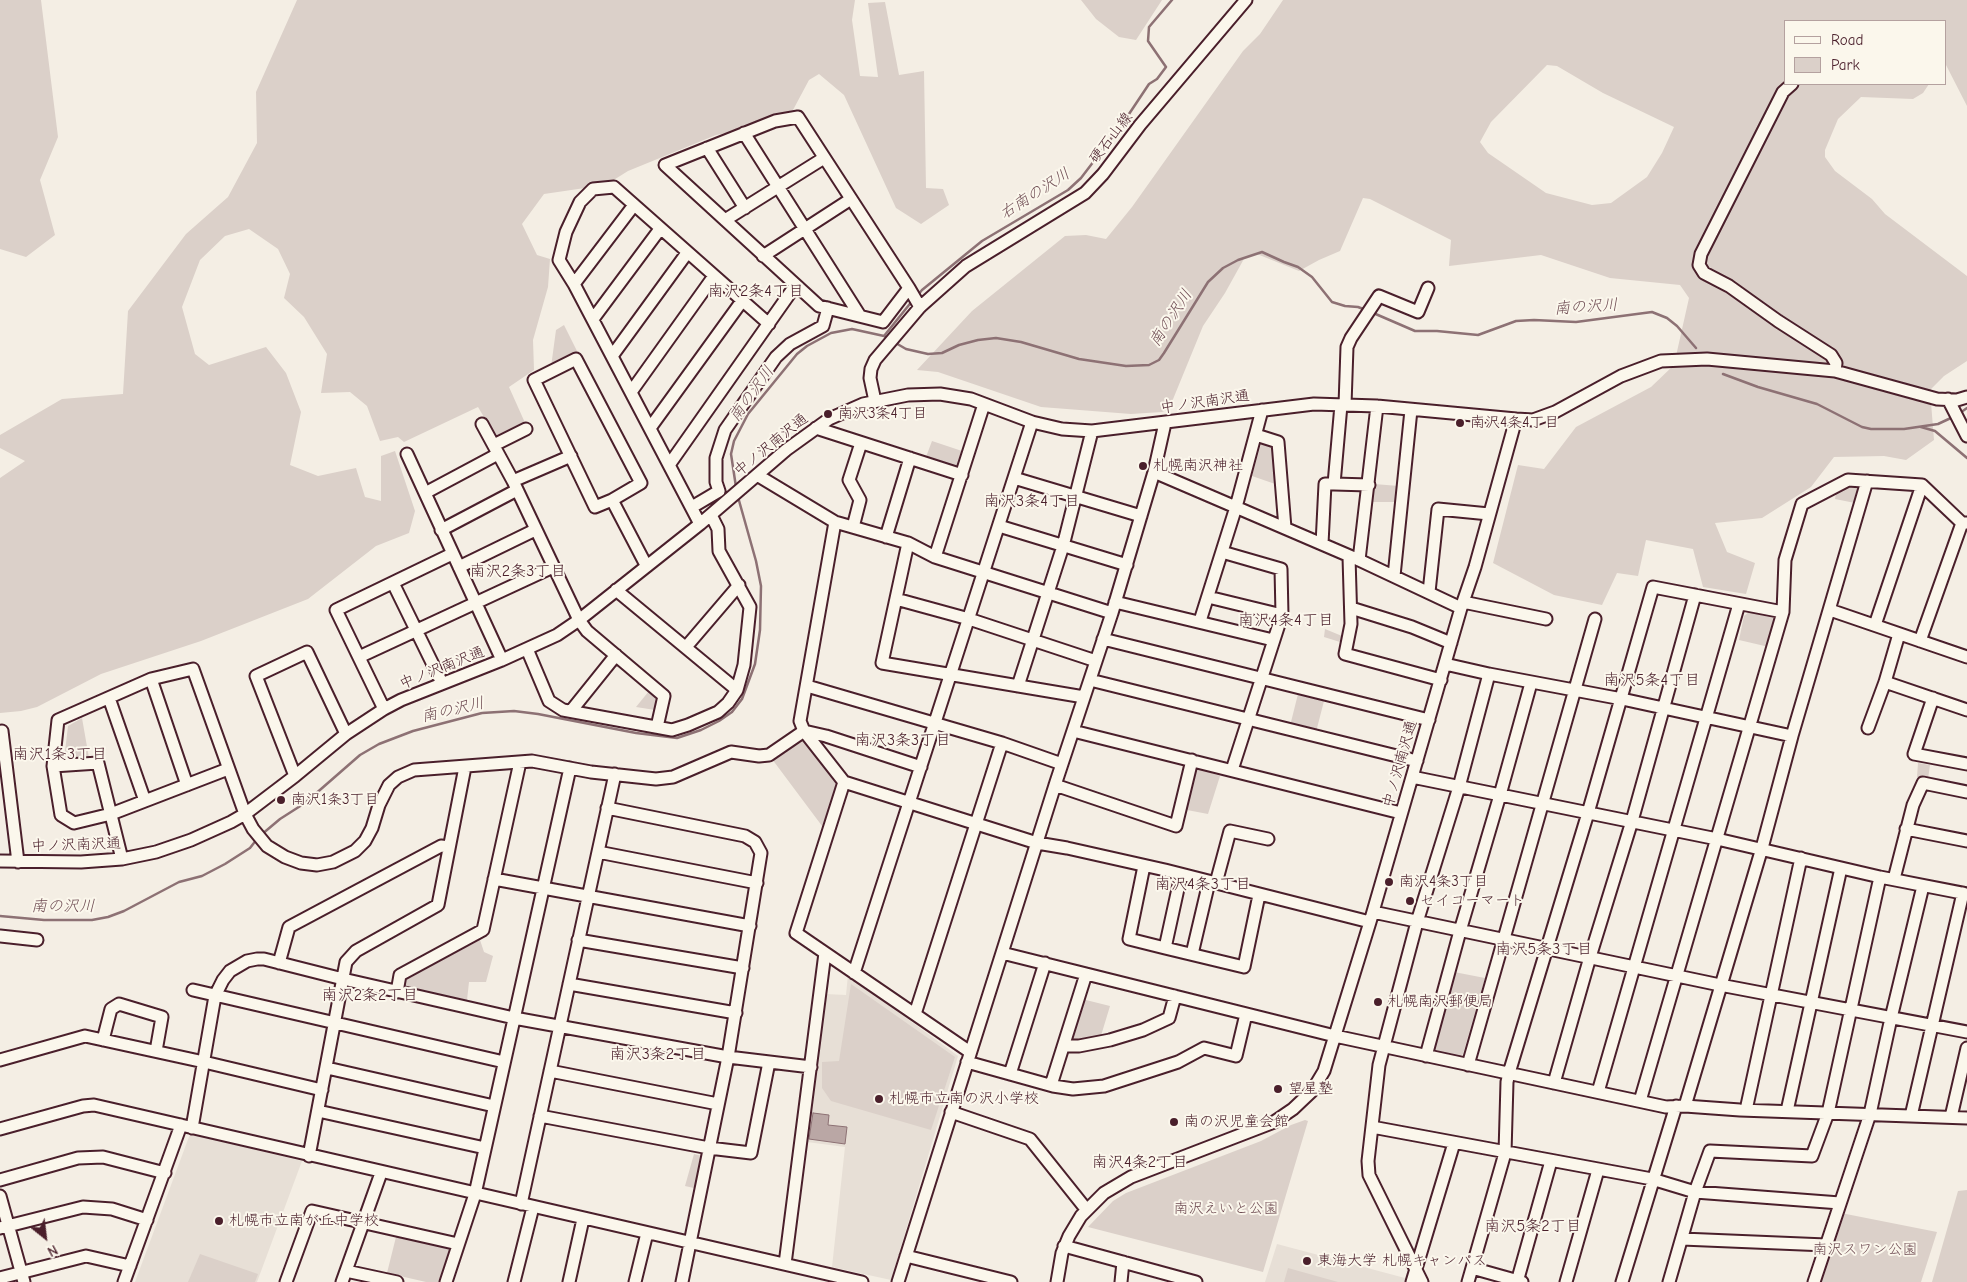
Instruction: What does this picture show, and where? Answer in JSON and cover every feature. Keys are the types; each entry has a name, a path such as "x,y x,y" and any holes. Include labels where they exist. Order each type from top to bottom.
{"street":[{"name":"硬石山線","path":"875,401 870,378 875,360 920,307 966,266 1085,193 1103,174 1140,125 1246,0"},
{"path":"1791,85 1783,92 1701,254 1700,266 1704,273 1729,286 1832,355 1836,363 1835,371"},
{"path":"909,288 883,322 818,306 665,165 775,121 798,117 909,288 920,307"},
{"path":"744,133 860,316"},
{"path":"707,148 744,208"},
{"path":"725,220 824,158"},
{"path":"700,524 574,284 559,260 566,232 580,202 593,189 614,187 770,324"},
{"path":"763,256 851,199"},
{"path":"574,284 634,205"},
{"path":"592,319 660,229"},
{"path":"612,356 687,253"},
{"path":"631,392 714,276"},
{"path":"669,465 795,286"},
{"path":"1334,484 1347,347 1351,338 1379,296 1418,312 1428,288"},
{"path":"650,428 742,301"},
{"path":"692,508 719,491 716,482 716,458 725,430 776,357 790,344 823,326 828,308"},
{"path":"576,359 641,483 612,500 595,507 534,380 576,359"},
{"path":"1516,419 1533,420 1555,412 1621,376 1660,361 1707,359 1835,371 1937,399 1957,400 1967,396"},
{"name":"中ノ沢南沢通","path":"0,862 81,862 122,859 156,852 191,840 245,814 346,734 384,709 442,683 502,660 557,634 579,620 700,524 786,450 829,419 875,401 908,395 940,394 971,399 1032,422 1062,429 1092,431 1314,404 1377,406 1516,419 1475,567 1462,605 1402,813 1324,1071 1312,1091 1284,1115 1253,1131 1131,1177 1104,1193 1086,1209 1074,1227 1064,1246 1057,1282"},
{"path":"1948,399 1967,436"},
{"path":"935,557 984,404"},
{"path":"1377,406 1369,485 1354,559 1350,624 1345,654 1440,680"},
{"path":"1200,621 1236,507 1262,410"},
{"path":"1394,576 1412,410"},
{"path":"854,973 1032,422"},
{"path":"898,1282 1055,785 1114,607 1154,472 1165,423"},
{"path":"482,424 515,486 579,620 587,630 664,696 657,727"},
{"path":"816,428 962,475"},
{"path":"425,493 496,450 526,429"},
{"path":"1018,686 1063,546 1092,431"},
{"path":"1256,435 1278,442 1285,528"},
{"path":"852,527 860,500 849,480 861,443"},
{"path":"408,454 441,530 502,660"},
{"path":"441,530 570,456"},
{"path":"886,537 910,458"},
{"path":"1154,472 1462,605 1546,619"},
{"path":"757,475 835,522 908,543 935,557 1048,594 1200,621 1273,640"},
{"path":"1014,478 1141,516"},
{"path":"1640,1101 1748,726 1783,612 1785,560 1802,504 1848,480 1922,485 1965,523 1920,641"},
{"path":"1622,1282 1652,1179 1680,1106 1762,848 1792,736 1867,481"},
{"path":"1322,544 1325,484 1369,485"},
{"path":"1875,625 1922,485"},
{"path":"612,500 646,565"},
{"path":"1429,592 1438,509 1489,514"},
{"path":"527,648 549,701 563,710 672,730 718,712 728,703 737,690 744,665 750,607 719,551 718,529 714,512"},
{"path":"835,522 800,721 804,732 844,782 1037,843 1144,866 1259,894 1371,917 1417,922 1720,985 1967,1032"},
{"path":"999,526 1127,565"},
{"path":"459,567 536,530"},
{"path":"908,543 882,664 1084,697"},
{"path":"1222,552 1281,569 1282,615 1232,770"},
{"path":"384,709 336,610 452,554"},
{"path":"359,657 553,567"},
{"path":"393,583 442,683"},
{"path":"686,647 739,585"},
{"path":"1468,1282 1505,1153 1507,1082 1509,1073 1622,699 1653,587 1783,612"},
{"path":"616,590 737,690"},
{"path":"1554,1083 1632,821 1696,595"},
{"path":"1208,597 1282,615"},
{"path":"896,599 969,620 1096,661"},
{"path":"1598,1092 1739,604"},
{"path":"1351,608 1412,627 1451,644"},
{"path":"1830,610 1967,657"},
{"path":"1468,1065 1544,804 1574,689 1595,619"},
{"path":"1868,728 1885,682 1899,634"},
{"path":"1103,639 1429,720"},
{"path":"295,776 256,676 307,652 346,734"},
{"path":"571,711 616,655"},
{"path":"1445,664 1574,689 1792,736"},
{"path":"228,769 111,814 74,823 61,815 53,766 58,720 151,679 192,669 245,814 253,829 267,846 286,857 301,863 317,865 333,862 355,851 365,841 389,785 398,777 414,770 532,761 656,779 673,777 731,752 759,756 769,754 804,732 826,736 921,767"},
{"path":"1422,1282 1369,1175 1368,1161 1379,1065 1417,922 1459,787 1489,674"},
{"path":"151,679 187,785"},
{"path":"1090,680 1417,761"},
{"path":"1426,1056 1531,682"},
{"path":"1885,682 1967,710"},
{"path":"807,686 1002,743 1062,764"},
{"path":"109,698 145,801"},
{"path":"1933,698 1914,754 1967,764"},
{"path":"0,732 2,731 3,769 18,862"},
{"path":"1073,731 1402,813"},
{"path":"915,1014 1002,743"},
{"path":"1055,785 1176,826 1192,760"},
{"path":"396,992 400,975 483,930 520,762"},
{"path":"53,766 98,763 122,859"},
{"path":"309,1156 346,962 356,951 438,905 465,767"},
{"path":"446,1282 475,1194 570,768"},
{"path":"521,1204 615,774"},
{"path":"1412,777 1674,831 1717,838 1880,877 1965,894 1911,1116"},
{"path":"844,782 796,933 915,1014 968,1057 1010,1074 1051,1086 1073,1089 1104,1086 1178,1062 1204,1048 1236,1056 1246,1014"},
{"path":"1894,880 1913,805 1923,783 1967,792"},
{"path":"607,808 745,836 755,842 761,853 728,1057 682,1282"},
{"path":"1906,829 1967,842"},
{"path":"1192,954 1230,831 1268,839"},
{"path":"279,963 289,926 441,846 449,847"},
{"path":"598,852 757,883"},
{"path":"1746,1110 1801,858"},
{"path":"1144,866 1128,939 1244,967 1259,894"},
{"path":"1787,1111 1841,868"},
{"path":"1165,948 1181,875"},
{"path":"1669,1282 1695,1192 1710,1151 1812,1156 1828,1113 1880,877"},
{"path":"494,879 750,926"},
{"path":"1814,1282 1870,1114 1923,886"},
{"path":"0,936 37,940"},
{"path":"578,940 743,968"},
{"path":"1002,953 1335,1036 1666,1107 1680,1106 1967,1118"},
{"path":"785,1264 825,954"},
{"path":"124,1282 165,1173 186,1126 204,1062 215,996 230,971 247,961 264,959 396,992 559,1027 728,1057 811,1067"},
{"path":"1010,1074 1045,963"},
{"path":"1051,1086 1086,974"},
{"path":"569,984 736,1013"},
{"path":"194,990 504,1062"},
{"path":"1064,1046 1079,1046 1110,1040 1144,1030 1169,1018 1175,996"},
{"path":"103,1040 111,1009 119,1004 162,1017 156,1052"},
{"path":"0,1060 84,1036 322,1090"},
{"path":"1951,1117 1967,1048"},
{"path":"540,1116 709,1148 751,1153 769,1062"},
{"path":"326,1068 494,1106"},
{"path":"550,1071 718,1104"},
{"path":"0,1129 83,1106 94,1106 862,1282"},
{"path":"318,1111 485,1148"},
{"path":"951,1112 1030,1140 1086,1209"},
{"path":"1372,1127 1652,1179 1695,1192 1840,1202"},
{"path":"1412,1282 1454,1143"},
{"path":"0,1180 78,1158 103,1157 165,1173"},
{"path":"1472,1268 1519,1282 1551,1161"},
{"path":"1566,1282 1598,1170"},
{"path":"342,1282 381,1173"},
{"path":"0,1196 4,1227 23,1277"},
{"path":"4,1227 83,1207 112,1209 147,1220"},
{"path":"514,1282 533,1207"},
{"path":"286,1282 312,1211 458,1244"},
{"path":"569,1282 583,1219"},
{"path":"635,1282 647,1233"},
{"path":"1682,1238 1826,1245"},
{"path":"1064,1246 1196,1282"},
{"path":"0,1278 23,1277 86,1256 130,1266"},
{"path":"906,1256 1011,1282"},
{"path":"1121,1282 1123,1262"},
{"path":"346,1271 397,1282"}],"shaded area":[{"name":"札幌市立南の沢小学校","path":"848,975 958,1056 891,1280 832,1267 845,1147 807,1142 825,994 846,995"},
{"path":"813,1113 829,1115 828,1125 847,1127 845,1144 809,1139"},
{"name":"札幌市立南が丘中学校","path":"190,1134 302,1161 257,1282 135,1282"},
{"name":"東海大学 札幌キャンパス","path":"1277,1244 1405,1278 1404,1282 1265,1282"}],"green space":[{"path":"0,0 41,0 58,137 40,180 55,235 26,257 0,249"},
{"path":"297,0 855,0 852,20 860,76 878,77 868,3 885,2 899,75 924,71 926,188 943,189 949,205 921,224 896,208 844,95 819,74 809,80 793,110 742,130 716,135 628,171 612,181 585,188 544,194 522,224 537,255 550,259 548,287 533,340 534,370 509,387 526,425 497,439 478,407 404,442 398,437 380,441 367,406 350,392 321,393 327,354 304,317 284,298 290,274 278,249 249,229 225,236 200,260 182,307 195,354 209,365 266,347 286,373 301,412 290,465 318,476 356,468 365,497 381,501 381,456 395,451 415,511 409,533 376,546 308,599 201,641 101,674 37,707 0,713 0,478 25,461 0,448 0,435 62,399 123,394 128,311 186,234 228,197 257,143 256,92"},
{"path":"1081,0 1162,0 1136,40 1119,37 1096,19"},
{"path":"1283,0 1967,0 1967,106 1947,67 1947,20 1784,20 1784,85 1928,85 1923,93 1913,99 1861,97 1838,119 1825,150 1825,157 1835,171 1872,199 1885,214 1967,276 1967,361 1944,376 1930,390 1934,440 1906,460 1884,456 1834,457 1811,487 1762,518 1715,523 1727,552 1755,563 1746,594 1703,587 1693,549 1646,540 1638,576 1617,573 1602,605 1554,595 1493,563 1518,465 1544,469 1576,427 1651,387 1674,365 1689,298 1680,285 1610,278 1541,255 1449,266 1451,240 1370,199 1363,198 1340,251 1299,271 1257,254 1245,257 1225,293 1203,326 1169,409 1162,412 1131,414 1041,407 938,372 917,370 972,311 1065,236 1086,235 1106,239 1132,207 1243,51 1260,34","holes":["1547,65 1557,66 1603,93 1674,127 1662,153 1647,177 1611,203 1592,205 1546,193 1488,153 1480,142 1491,122"]},
{"path":"564,325 578,353 551,367 556,330"},
{"path":"932,441 962,451 958,467 954,468 926,457"},
{"path":"1261,444 1275,445 1278,485 1252,476"},
{"path":"1374,484 1399,486 1396,502 1372,502"},
{"path":"1842,486 1857,487 1859,490 1855,503 1835,499 1837,488"},
{"path":"1749,612 1777,619 1769,647 1739,640 1744,616"},
{"path":"1325,629 1342,636 1340,642 1324,637"},
{"path":"649,691 656,697 655,710 636,707"},
{"path":"1298,694 1324,701 1316,732 1290,726"},
{"path":"82,718 89,758 64,760 68,726"},
{"path":"804,731 844,782 828,834 769,755"},
{"path":"1918,763 1930,765 1928,779 1917,777"},
{"path":"1200,769 1220,776 1208,814 1187,810 1196,771"},
{"path":"480,940 484,952 493,956 486,982 469,982 467,1000 405,987 403,982 407,978"},
{"path":"1454,972 1485,978 1463,1054 1459,1057 1434,1053 1432,1048"},
{"path":"851,984 955,1057 931,1130 831,1101 822,1088 822,1062 839,1061"},
{"path":"1082,999 1110,1006 1100,1039 1069,1042"},
{"name":"南沢えいと公園","path":"1305,1120 1308,1121 1263,1272 1088,1227 1113,1201 1126,1193 1261,1141 1291,1125"},
{"path":"694,1154 702,1156 694,1188 685,1186"},
{"path":"1967,1190 1967,1282 1932,1282 1958,1191"},
{"name":"南沢スワン公園","path":"1841,1213 1937,1232 1921,1282 1820,1282"},
{"path":"396,1237 453,1249 442,1282 426,1282 387,1273"},
{"path":"200,1254 258,1274 255,1282 188,1282"},
{"path":"1288,1268 1338,1282 1284,1282"}],"waterway":[{"name":"右南の沢川","path":"917,296 982,241 1068,190 1081,178 1123,123 1149,84 1157,79 1166,67 1148,41 1149,27 1172,0"},
{"name":"南の沢川","path":"894,342 906,349 928,354 942,353 959,345 996,338 1021,342 1079,359 1126,366 1149,365 1159,360 1164,353 1208,282 1223,268 1238,260 1262,252 1298,267 1312,277 1332,302 1366,310"},
{"name":"右南の沢川","path":"884,336 913,300"},
{"name":"南の沢川","path":"1371,312 1415,331 1478,335 1516,321 1576,322 1652,312 1667,318 1677,326 1696,348"},
{"name":"南の沢川","path":"736,487 731,454 734,441 748,414 797,354 807,346 831,333 852,329 884,336 889,339"},
{"name":"南の沢川","path":"1723,374 1758,387 1817,404 1862,427 1871,429 1904,429 1938,424 1953,417"},
{"path":"1960,413 1967,408"},
{"path":"1921,427 1935,431 1967,458"},
{"name":"南の沢川","path":"261,835 280,819 305,803 360,755 379,744 413,731 482,713 514,711 636,733 677,738 701,730 732,712 742,699 755,664 760,630 761,586 738,497"},
{"name":"南の沢川","path":"0,916 44,920 92,920 108,917 124,911 179,882 202,876 225,864 250,848 257,839"}],"place":[{"name":"南沢3条4丁目","path":"828,414"},
{"name":"南沢4条4丁目","path":"1460,423"},
{"name":"札幌南沢神社","path":"1143,466"},
{"name":"南沢1条3丁目","path":"281,800"},
{"name":"南沢4条3丁目","path":"1389,882"},
{"name":"セイコーマート","path":"1410,901"},
{"name":"札幌南沢郵便局","path":"1378,1002"},
{"name":"望星塾","path":"1278,1089"},
{"name":"札幌市立南の沢小学校","path":"879,1099"},
{"name":"南の沢児童会館","path":"1174,1122"},
{"name":"札幌市立南が丘中学校","path":"219,1221"},
{"name":"東海大学 札幌キャンパス","path":"1307,1261"}],"district":[{"name":"南沢2条4丁目","path":"756,291"},
{"name":"南沢3条4丁目","path":"1032,501"},
{"name":"南沢2条3丁目","path":"518,571"},
{"name":"南沢4条4丁目","path":"1286,620"},
{"name":"南沢5条4丁目","path":"1652,680"},
{"name":"南沢3条3丁目","path":"903,740"},
{"name":"南沢1条3丁目","path":"60,754"},
{"name":"南沢4条3丁目","path":"1203,884"},
{"name":"南沢5条3丁目","path":"1544,949"},
{"name":"南沢2条2丁目","path":"370,995"},
{"name":"南沢3条2丁目","path":"658,1054"},
{"name":"南沢4条2丁目","path":"1140,1162"},
{"name":"南沢5条2丁目","path":"1533,1226"}]}
